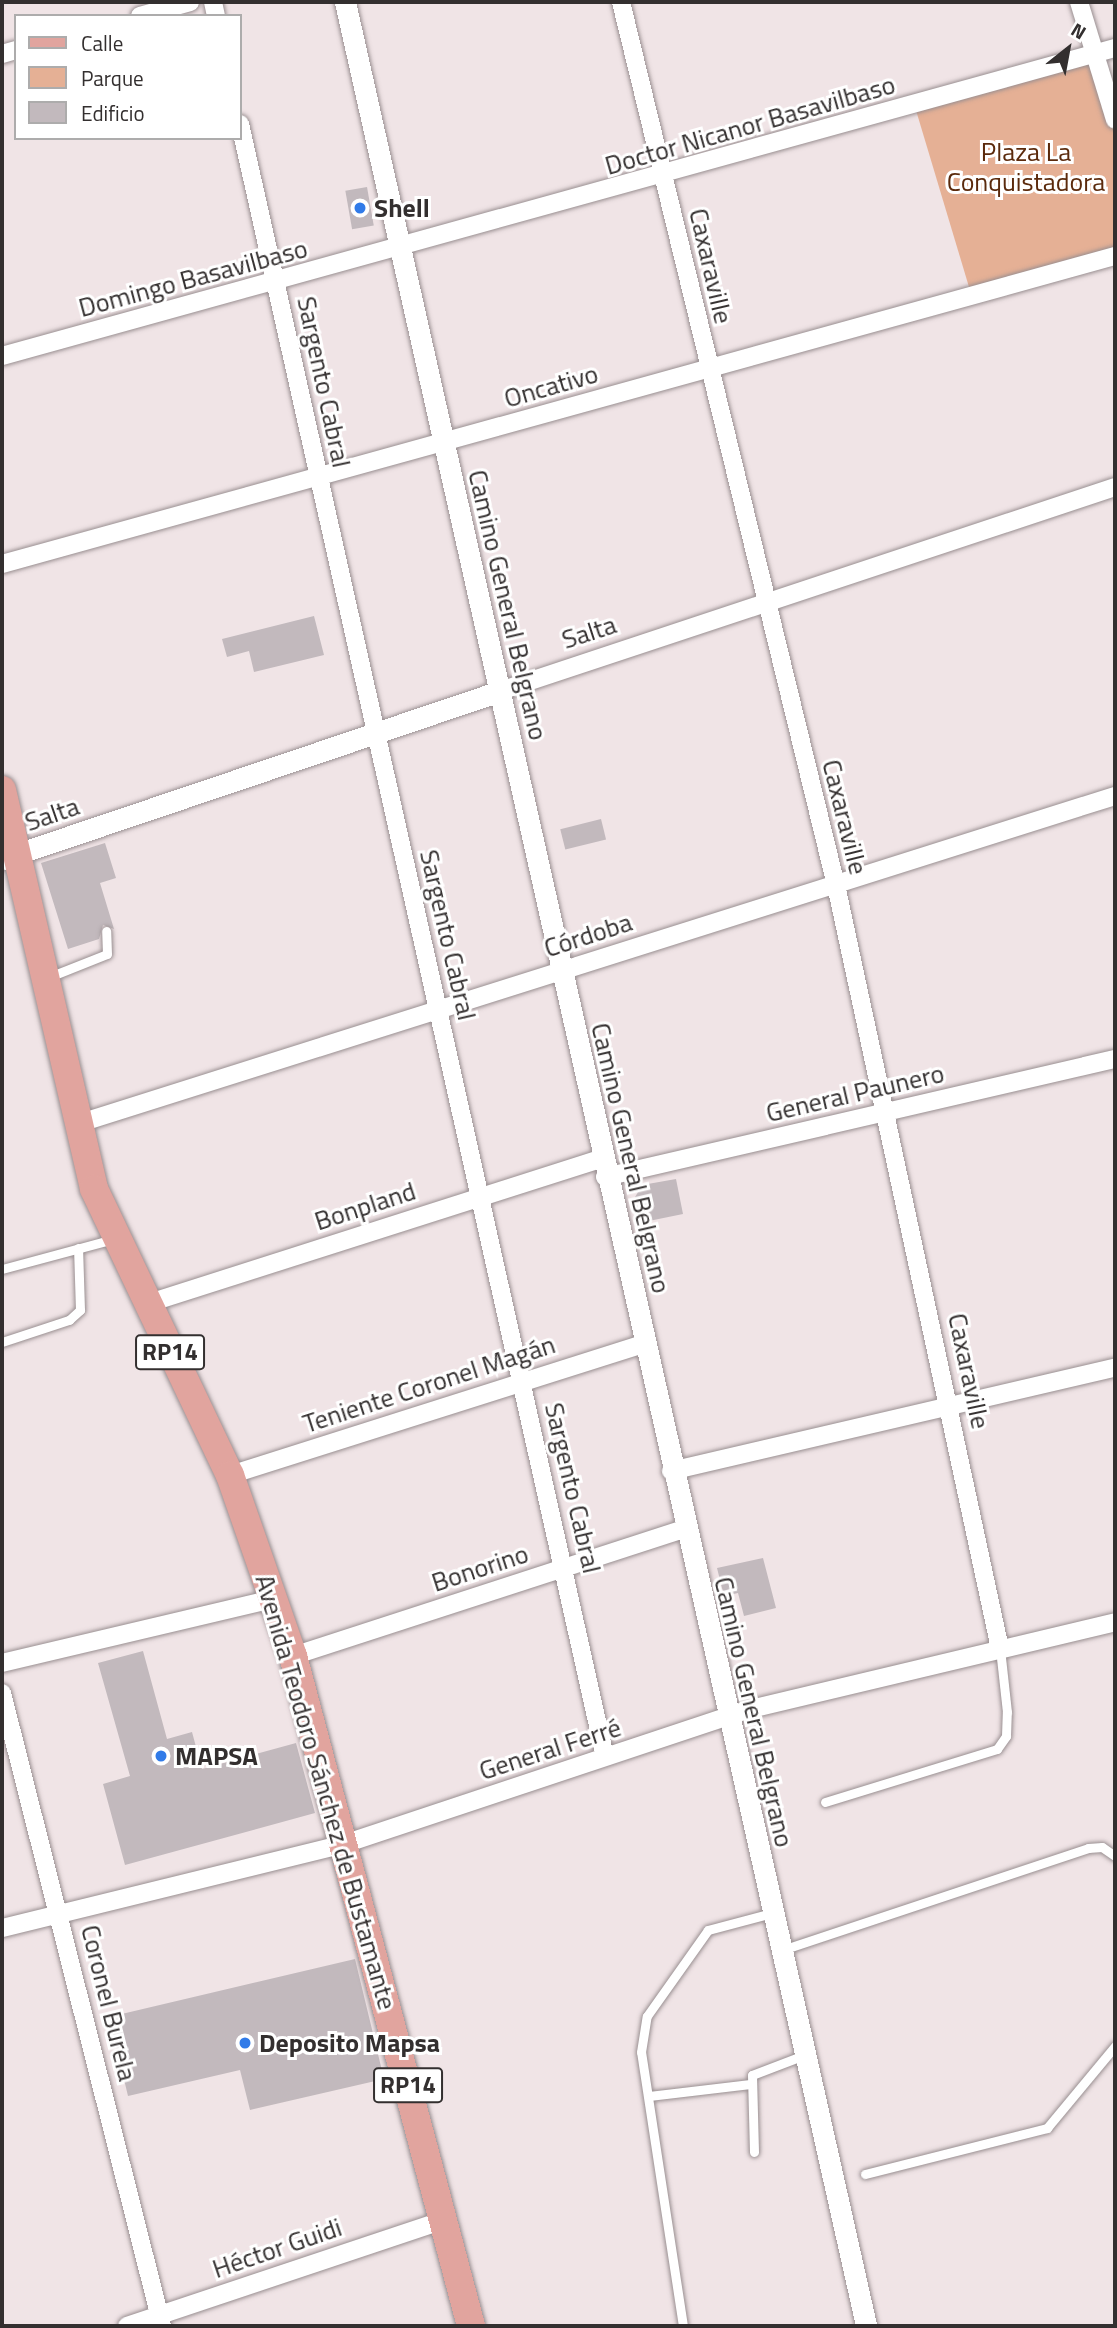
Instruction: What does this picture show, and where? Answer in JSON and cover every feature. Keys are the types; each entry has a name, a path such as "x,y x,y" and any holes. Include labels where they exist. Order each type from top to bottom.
{"main road":[{"name":"Avenida Teodoro Sánchez de Bustamante","path":"2,790 9,857 47,978 77,1124 113,1239 230,1475 293,1656 471,2326"}],"street":[{"path":"147,14 190,2"},
{"name":"Camino General Belgrano","path":"345,2 500,691 683,1528 866,2326"},
{"name":"Caxaraville","path":"621,2 764,604 836,885 951,1406 1000,1649"},
{"path":"1079,2 1115,120"},
{"name":"Doctor Nicanor Basavilbaso","path":"399,251 1115,48"},
{"name":"Sargento Cabral","path":"242,133 375,735 440,1010 477,1198 522,1382 605,1757"},
{"name":"Domingo Basavilbaso","path":"2,356 399,251"},
{"name":"Oncativo","path":"2,564 443,445 708,367 1115,256"},
{"name":"Salta","path":"9,857 76,844 500,691 1115,487"},
{"name":"Córdoba","path":"77,1124 1115,796"},
{"name":"General Paunero","path":"603,1168 886,1114 1115,1059"},
{"name":"Bonpland","path":"146,1304 477,1198 603,1168"},
{"name":"Teniente Coronel Magán","path":"230,1475 644,1343"},
{"path":"671,1471 1115,1368"},
{"name":"Bonorino","path":"293,1656 683,1528"},
{"path":"2,1663 273,1598"},
{"name":"General Ferré","path":"2,1928 344,1844 727,1718 1115,1622"},
{"name":"Coronel Burela","path":"2,1693 60,1913 160,2321"},
{"name":"Héctor Guidi","path":"127,2326 160,2321 444,2220"}],"lane":[{"path":"47,978 107,954 106,931"},
{"path":"2,1269 113,1239"},
{"path":"2,1342 69,1320 80,1310 78,1248"},
{"path":"825,1802 997,1749 1006,1736 1007,1712 1000,1649"},
{"path":"780,1950 1088,1848 1102,1847 1115,1856"},
{"path":"683,2326 641,2052 647,2016 658,1994 708,1930 772,1913"},
{"path":"864,2174 1046,2128 1115,2046"},
{"path":"754,2152 750,2084 764,2065 804,2055"},
{"path":"649,2096 750,2084"}],"green space":[{"name":"Plaza La Conquistadora","path":"1096,54 1115,120 1115,256 972,297 915,107"}],"building":[{"name":"Shell","path":"367,187 374,225 352,229 345,191"},
{"path":"314,616 324,655 254,672 249,651 227,657 222,639"},
{"path":"601,819 606,839 565,850 560,829"},
{"path":"105,843 116,878 100,883 114,929 103,925 99,939 68,949 41,863"},
{"path":"676,1179 683,1214 639,1223 634,1199 642,1185"},
{"path":"763,1558 776,1608 744,1616 738,1593 724,1596 717,1568"},
{"name":"MAPSA","path":"143,1651 167,1739 192,1732 202,1769 296,1743 315,1813 125,1865 103,1784 130,1776 98,1663"},
{"name":"Deposito Mapsa","path":"355,1959 384,2079 250,2110 240,2070 128,2096 109,2017"}],"place":[{"name":"Shell","path":"360,208"},
{"name":"MAPSA","path":"161,1756"},
{"name":"Deposito Mapsa","path":"245,2043"}]}
